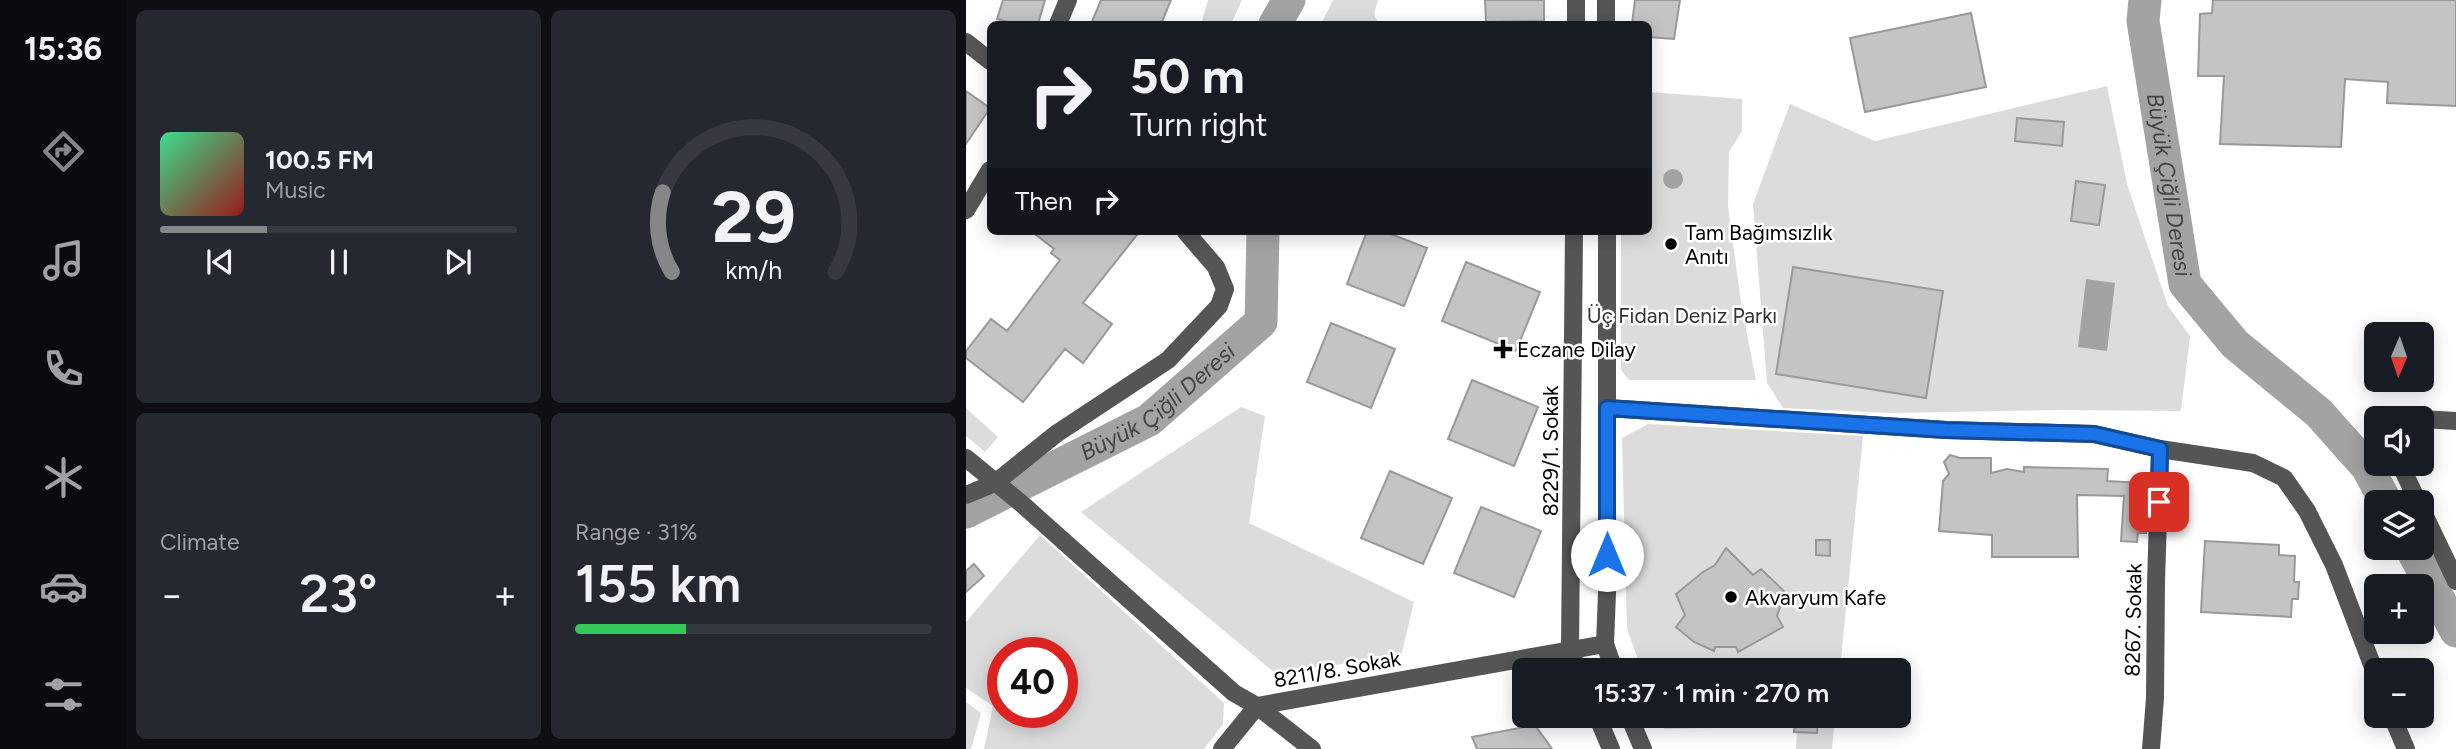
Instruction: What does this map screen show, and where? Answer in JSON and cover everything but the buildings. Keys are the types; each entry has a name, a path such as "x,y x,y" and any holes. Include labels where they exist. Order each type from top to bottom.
{"street":[{"path":"1059,21 1068,0"},
{"path":"1576,0 1576,21"},
{"path":"1606,0 1606,21"},
{"path":"966,43 987,59"},
{"path":"966,210 987,175"},
{"path":"966,495 995,483 1056,434 1168,360 1219,306 1225,289 1216,268 1188,235"},
{"name":"8229/1. Sokak","path":"1573,658 1570,650 1574,235"},
{"path":"1606,235 1608,593 1605,644 1610,658"},
{"path":"1607,408 1946,430 2094,434 2160,449 2253,463 2284,478 2307,511 2334,565 2370,658"},
{"path":"2434,420 2456,421"},
{"name":"8267. Sokak","path":"2151,749 2155,698 2160,449"},
{"name":"8211/8. Sokak","path":"966,458 1022,504 1234,693 1257,706 1605,644"},
{"path":"2434,535 2456,581"},
{"path":"1222,749 1257,706 1312,749"},
{"path":"1602,728 1611,749"},
{"path":"1634,728 1643,749"},
{"path":"2397,728 2406,749"}],"green space":[{"path":"1208,0 1242,0 1232,21 1202,21"},
{"path":"1333,0 1378,0 1374,14 1378,21 1322,21"},
{"path":"2107,86 2127,184 2168,306 2190,336 2181,411 1892,413 1783,408 1767,383 1753,204 1790,104 1875,141"},
{"name":"Üç Fidan Deniz Parkı","path":"1652,92 1742,99 1742,131 1729,152 1728,206 1741,303 1756,380 1629,380 1621,370 1621,235 1652,235"},
{"path":"1241,407 1265,416 1249,523 1414,602 1401,656 1275,673 1081,512"},
{"path":"966,408 998,437 985,452 966,436"},
{"path":"1648,424 1863,436 1841,658 1638,658 1627,629 1622,438"},
{"path":"1040,535 1224,703 1223,724 1204,749 984,749 988,728 1078,728 1078,637 987,637 987,702 966,688 966,622"},
{"path":"966,702 981,713 971,749 966,749"},
{"path":"1797,728 1834,728 1832,749 1796,749"}],"shaded area":[{"path":"1673,169 1680,172 1683,179 1680,186 1673,189 1666,186 1663,179 1666,172"},
{"path":"2086,279 2115,283 2107,351 2078,347"}],"waterway":[{"name":"Büyük Çiğli Deresi","path":"1277,21 1289,0"},
{"name":"Büyük Çiğli Deresi","path":"2145,0 2143,21 2185,284 2235,344 2319,413 2367,467 2379,490"},
{"name":"Büyük Çiğli Deresi","path":"966,512 1149,420 1261,322 1263,235"},
{"name":"Büyük Çiğli Deresi","path":"2418,560 2456,631"}],"place":[{"name":"Tam Bağımsızlık Anıtı","path":"1671,244"},
{"name":"Eczane Dilay","path":"1503,349"},
{"name":"Akvaryum Kafe","path":"1731,597"}],"route":[{"path":"1607,555 1607,408 1946,430 2094,434 2160,449 2159,502"}]}
